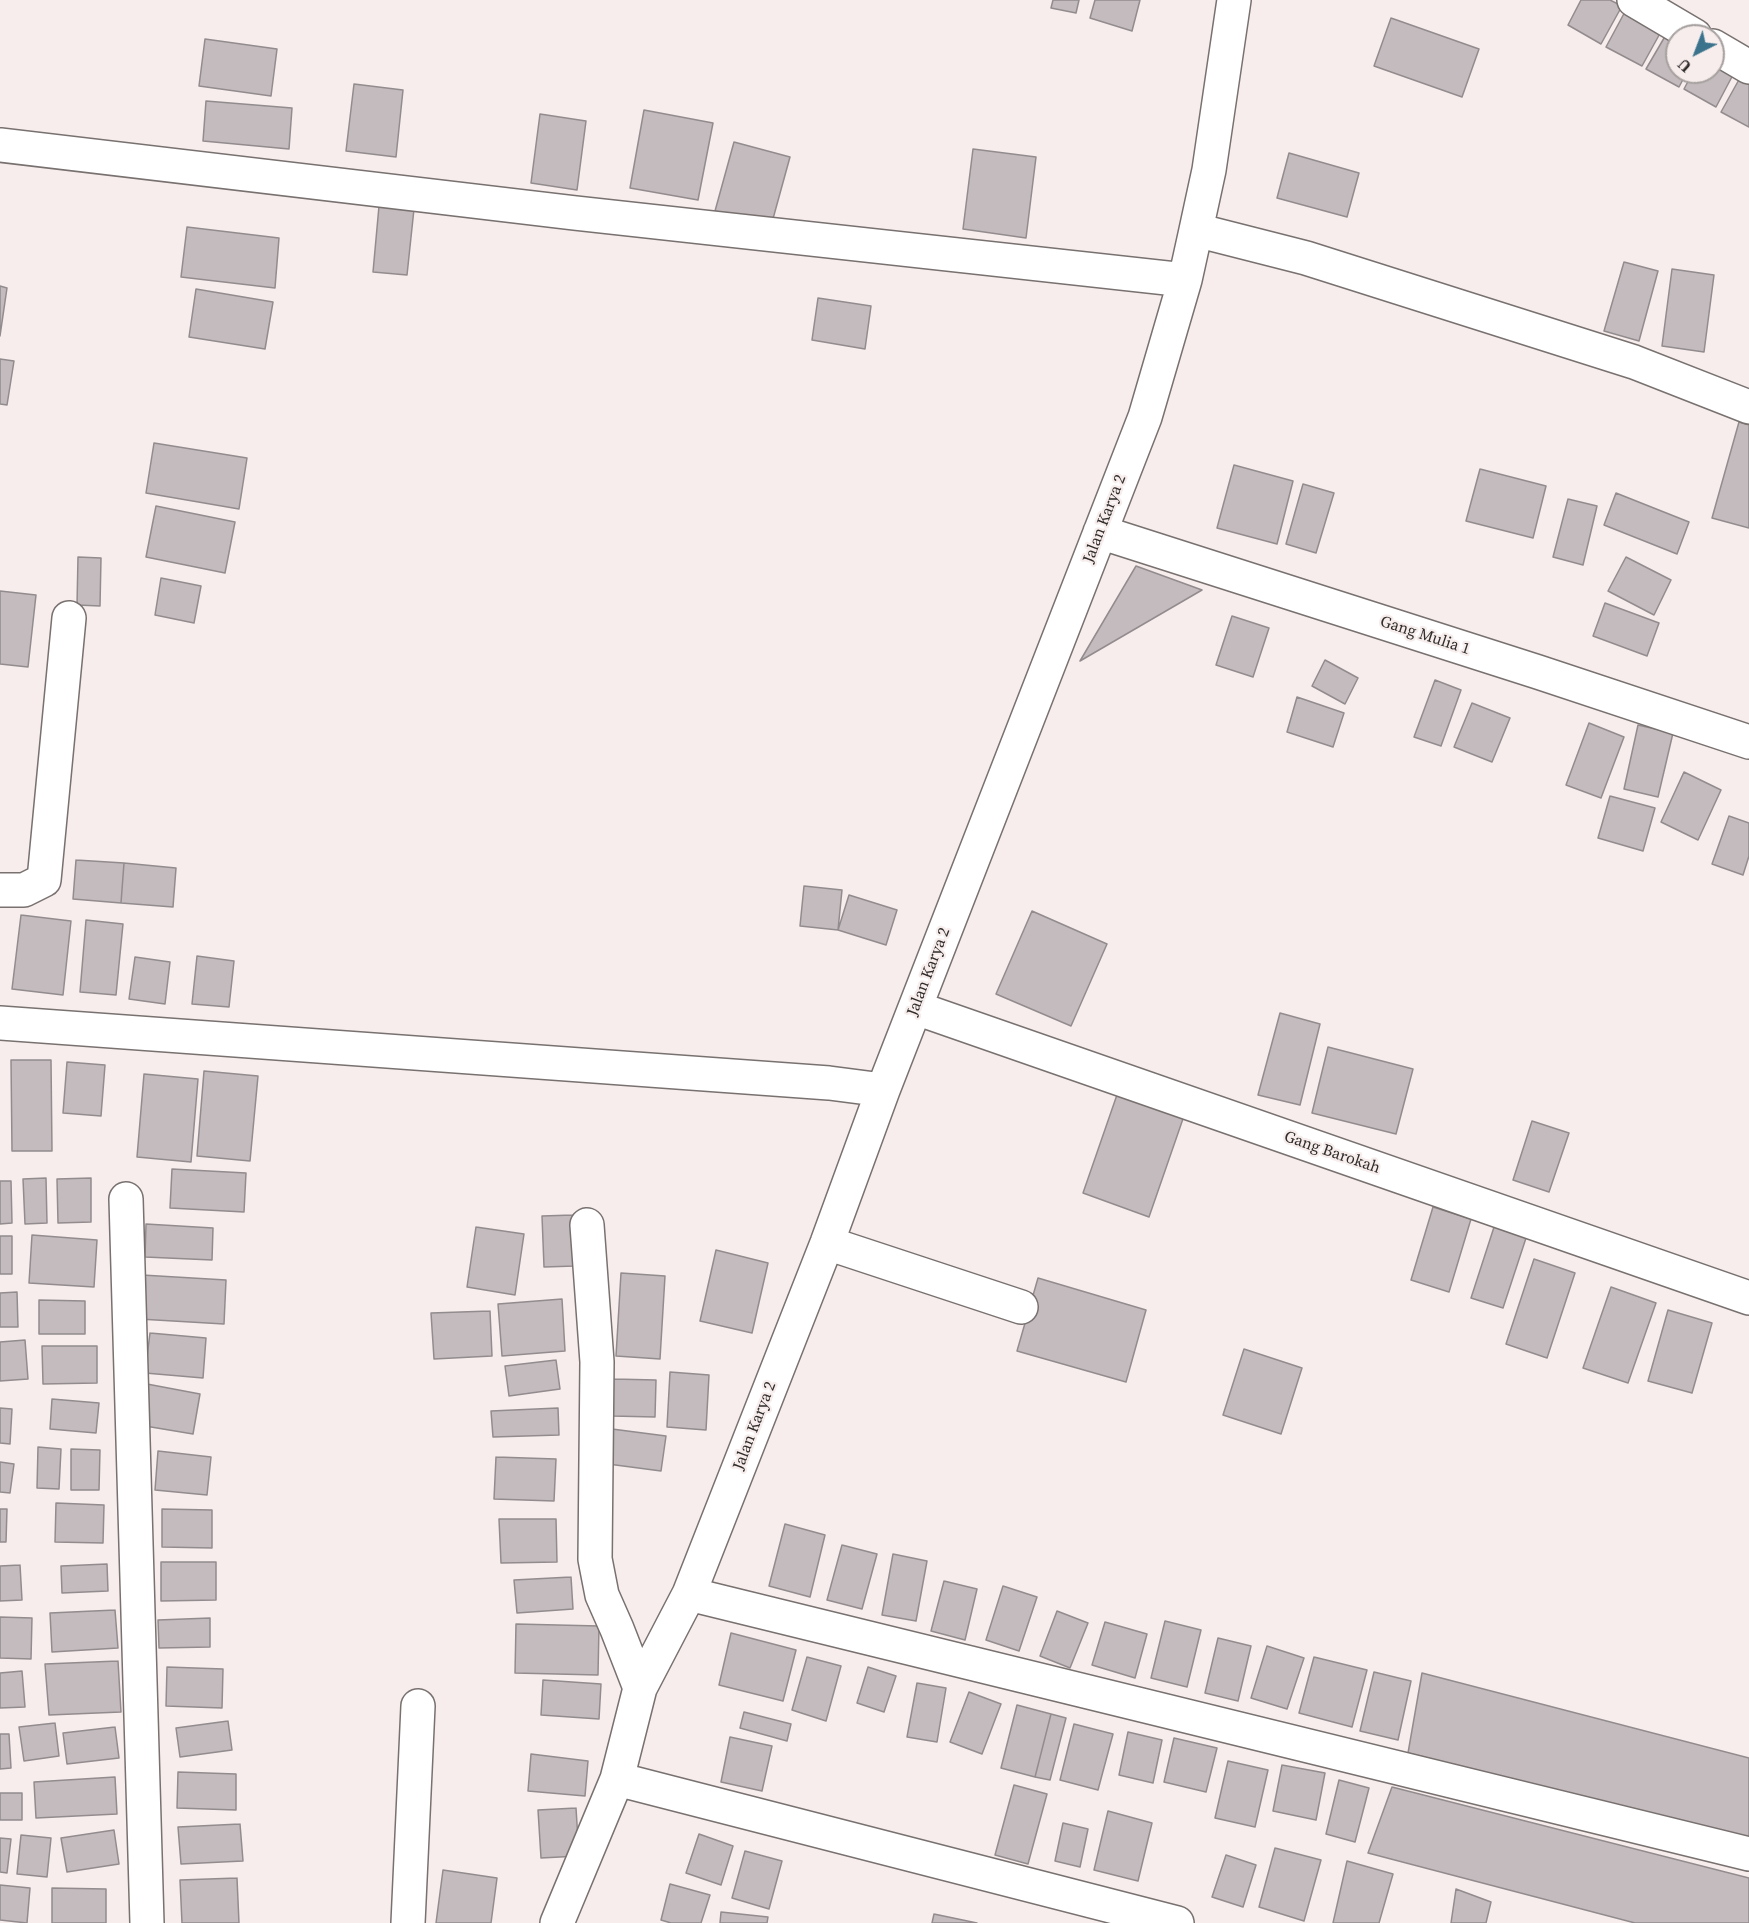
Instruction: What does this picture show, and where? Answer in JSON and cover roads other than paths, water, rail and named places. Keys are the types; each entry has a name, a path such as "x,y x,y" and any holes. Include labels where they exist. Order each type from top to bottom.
{"street":[{"name":"Jalan Karya 2","path":"557,1923 617,1779 640,1688 689,1594 827,1243 883,1090 1145,417 1185,280 1209,170 1234,0"},
{"path":"1634,0 1675,24"},
{"path":"1725,53 1749,67"},
{"path":"0,145 575,213 1185,280"},
{"path":"1196,230 1306,258 1634,362 1749,407"},
{"name":"Gang Mulia 1","path":"1100,532 1749,742"},
{"path":"0,890 24,890 44,880 69,618"},
{"name":"Gang Barokah","path":"915,1008 1749,1298"},
{"path":"0,1023 830,1083 883,1090"},
{"path":"126,1198 147,1923"},
{"path":"587,1225 597,1362 595,1559 602,1595 640,1688"},
{"path":"827,1243 1021,1306"},
{"path":"689,1594 1749,1854"},
{"path":"408,1923 418,1706"},
{"path":"617,1779 1177,1923"}]}
